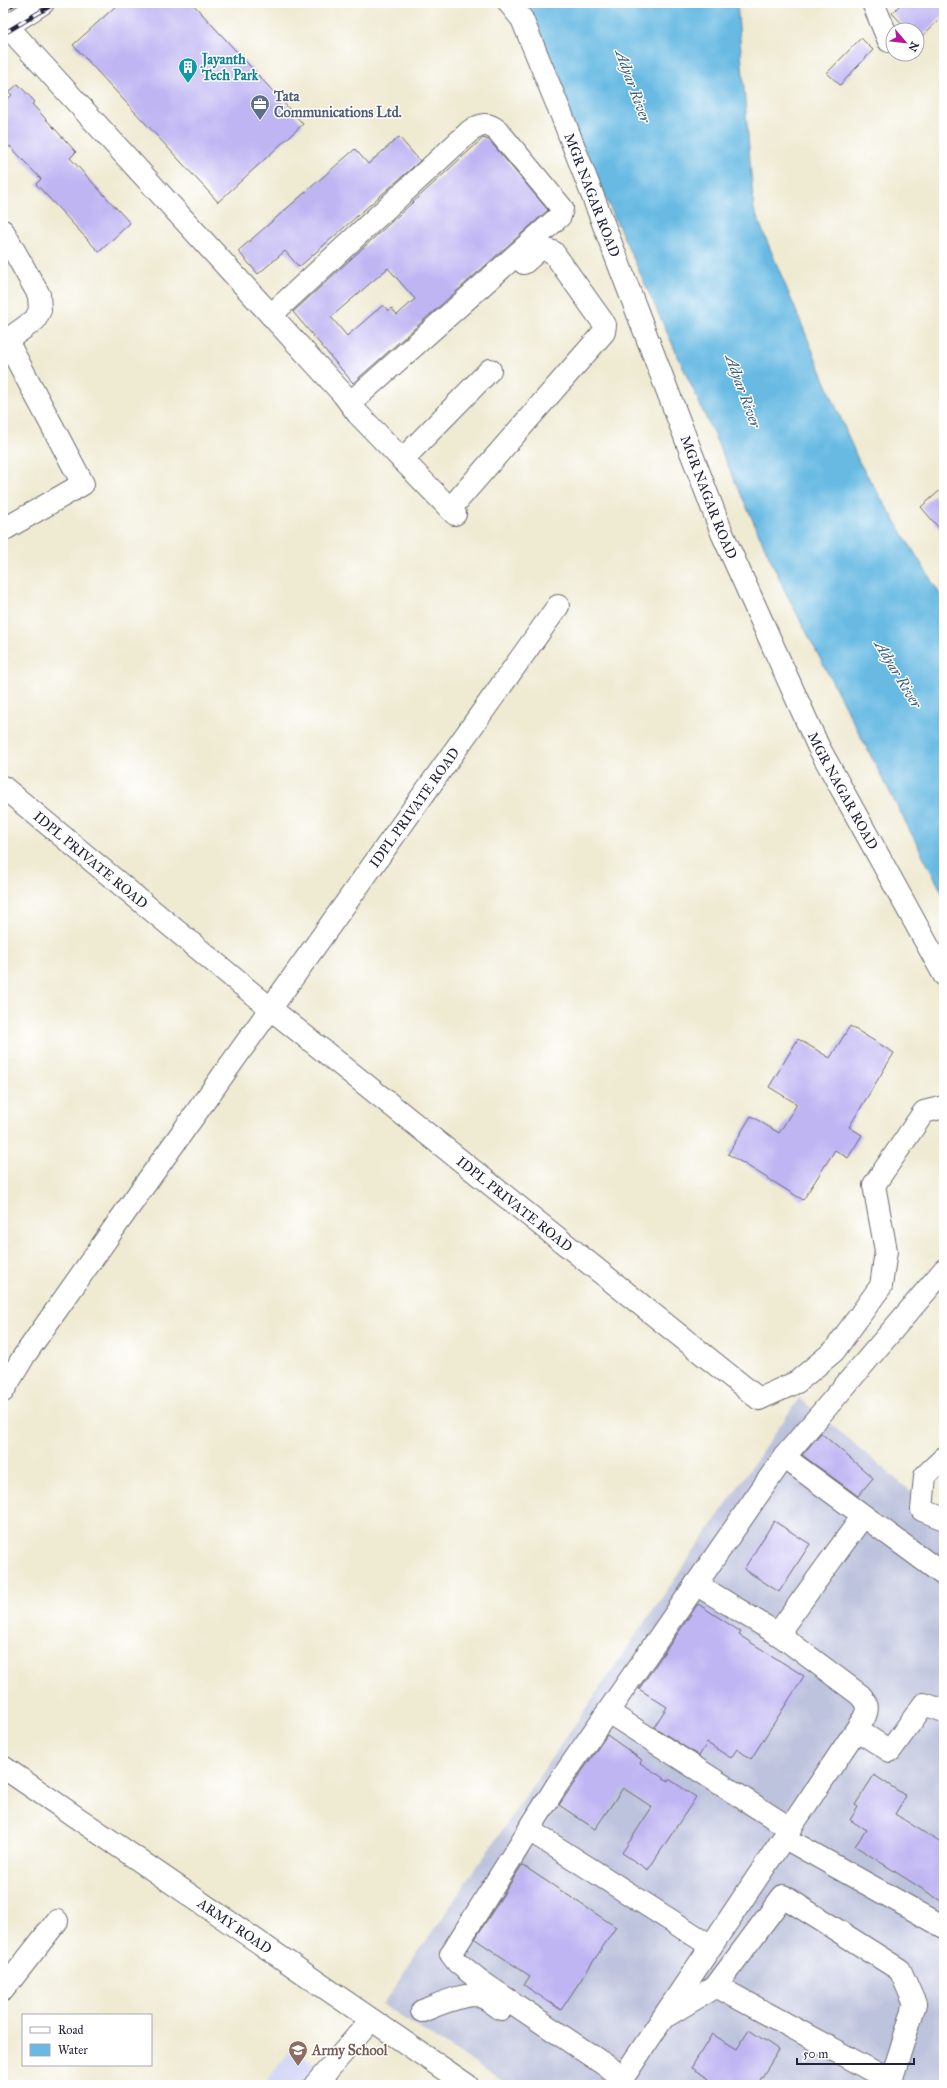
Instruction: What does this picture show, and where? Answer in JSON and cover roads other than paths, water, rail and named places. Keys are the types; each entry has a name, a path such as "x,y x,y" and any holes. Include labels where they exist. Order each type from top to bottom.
{"street":[{"path":"43,3 5,27 271,315 354,408 402,460 452,511 604,332 605,325 553,252 541,248 354,408"},
{"name":"MGR NAGAR ROAD","path":"509,3 522,19 562,116 722,533 818,746 944,975"},
{"path":"873,3 885,32"},
{"path":"271,315 470,131 480,125 491,125 498,131 562,208 560,216 354,408"},
{"path":"3,231 39,295 40,310 35,320 5,342 84,484 3,530"},
{"path":"402,460 490,370"},
{"name":"IDPL PRIVATE ROAD","path":"271,1009 558,606"},
{"name":"IDPL PRIVATE ROAD","path":"3,787 271,1009 759,1399 797,1382 834,1351 881,1286 886,1251 874,1185 924,1112 944,1107"},
{"path":"3,1391 24,1356 140,1190 271,1009"},
{"path":"617,2082 483,1983 458,1963 451,1954 557,1785 784,1457 944,1270"},
{"path":"784,1457 944,1575"},
{"path":"944,1458 925,1476 922,1510 944,1519"},
{"path":"781,1636 784,1625 863,1516"},
{"path":"617,2082 788,1834 857,1730 868,1710 867,1702 831,1672 781,1636 696,1584"},
{"path":"857,1730 890,1751 924,1704 944,1711"},
{"path":"608,1712 788,1834 944,1927"},
{"name":"ARMY ROAD","path":"3,1767 468,2085"},
{"path":"529,1830 712,1946"},
{"path":"662,2018 716,1986 783,1896 900,1970 916,2004 891,2081 716,1986"},
{"path":"3,1990 57,1922"},
{"path":"422,2011 460,1999 476,1996 486,1998 617,2082"},
{"path":"315,2085 371,2020"}],"water":[{"name":"Adyar River","path":"526,3 737,3 754,210 859,462 944,601 944,896 785,591 551,78"}],"railway":[{"path":"3,11 15,3"},
{"path":"3,34 55,3"}],"place":[{"name":"Jayanth Tech Park","path":"188,84"},
{"name":"Tata Communications Ltd.","path":"260,121"},
{"name":"Army School","path":"298,2067"}]}
